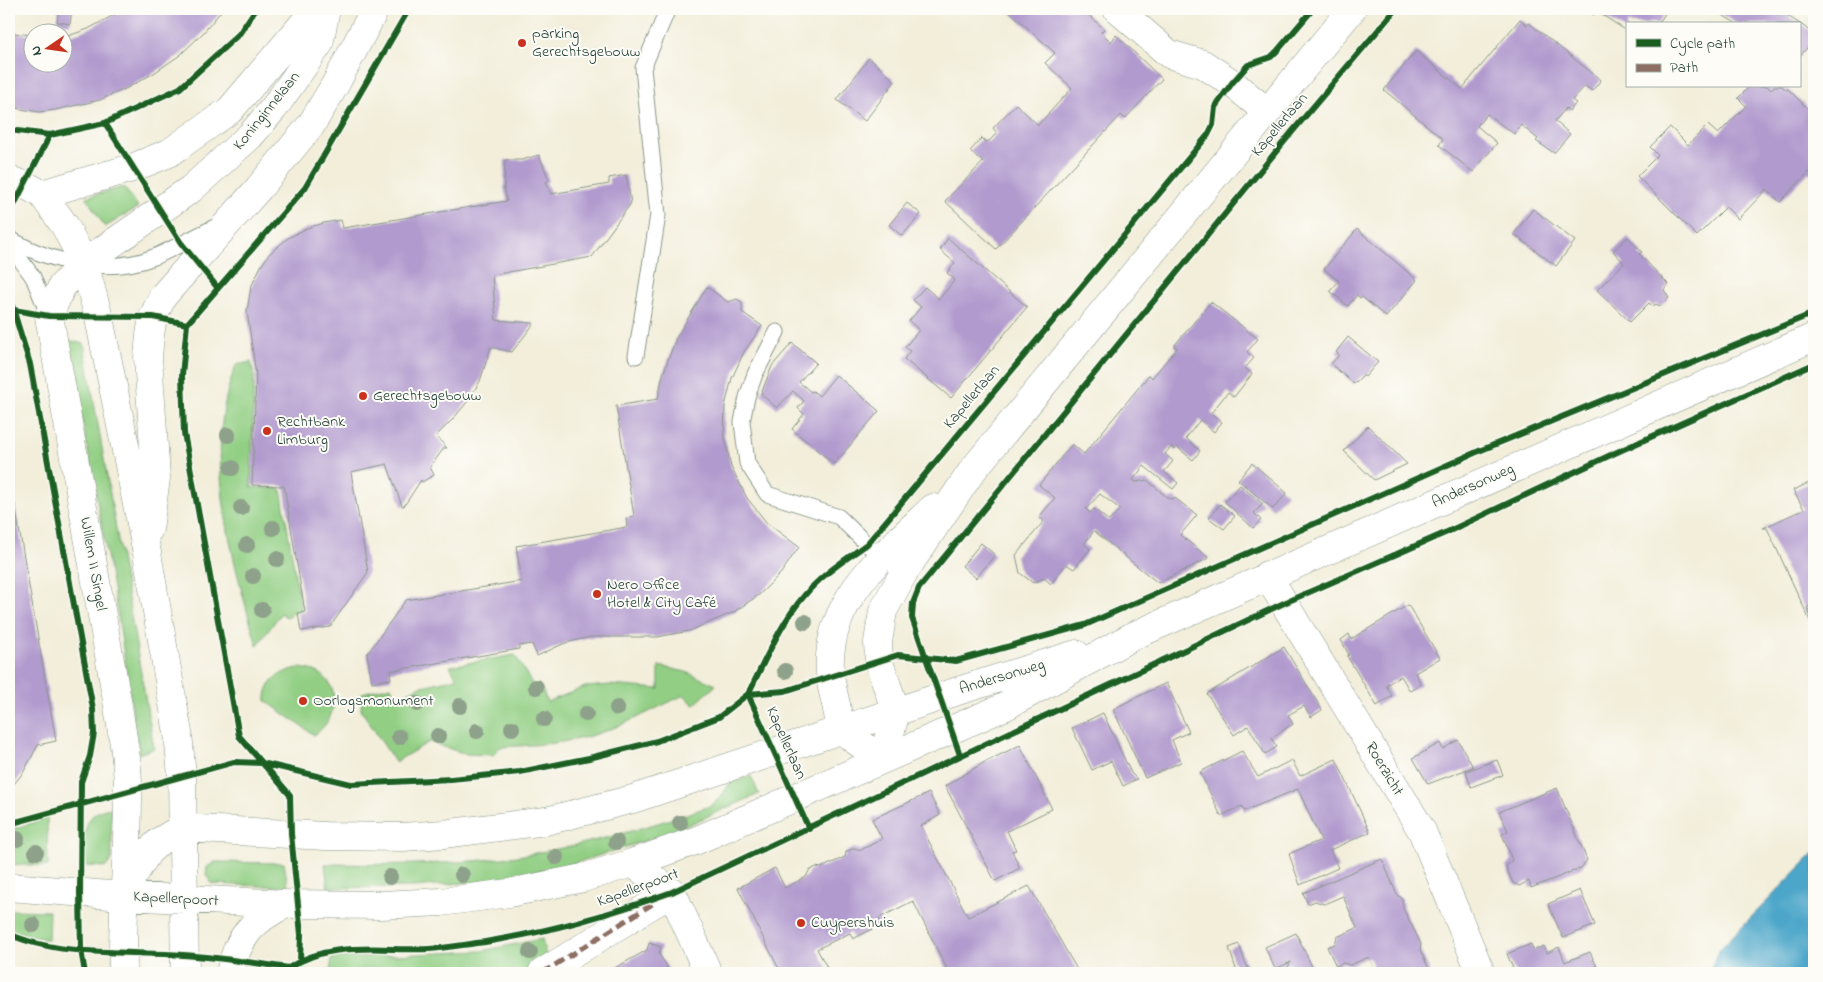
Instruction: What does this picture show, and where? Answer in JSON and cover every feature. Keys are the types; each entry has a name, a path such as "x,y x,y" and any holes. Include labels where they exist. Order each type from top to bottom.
{"main road":[{"name":"Koninginnelaan","path":"42,194 132,168 169,153 230,110 316,9"},
{"name":"Koninginnelaan","path":"49,316 62,286 84,263 192,189 250,136 274,108 319,44 326,9"},
{"path":"147,553 156,478 148,357 153,317 163,296 259,188 311,125 335,85 375,9"},
{"path":"1117,9 1169,54 1203,64 1232,83 1266,111"},
{"name":"Kapellerlaan","path":"896,712 879,662 878,642 883,611 904,572 972,471 1266,111 1352,9"},
{"path":"9,180 25,185 42,194 65,226 84,263 99,318 147,553 178,733 182,776 185,973"},
{"name":"Willem II Singel","path":"49,316 119,715 128,792 123,896 123,973"},
{"name":"Andersonweg","path":"883,759 1004,707 1134,636 1267,575 1814,337"},
{"name":"Kapellerlaan","path":"843,730 829,677 828,658 832,634 847,602 881,558 972,471"},
{"name":"Roerzicht","path":"1267,575 1422,831 1481,973"},
{"name":"Andersonweg","path":"843,730 1134,636"},
{"path":"182,828 403,837 546,821 633,799 843,730 883,759 896,712"},
{"name":"Kapellerpoort","path":"182,828 166,837 148,852 130,878 123,896 286,904 382,905 441,902 518,891 583,878 632,864 696,841 883,759"},
{"path":"632,864 672,892 708,973"},
{"path":"9,887 123,896"},
{"name":"Kapellerpoort","path":"542,973 672,892"},
{"path":"230,973 233,960 251,927 267,913 286,904"}],"lane":[{"path":"636,356 658,215 642,68 668,9"},
{"path":"9,238 28,250 84,263 110,266 146,259 227,222"},
{"name":"Willem II Singel","path":"9,244 33,277 49,316"},
{"path":"777,332 755,374 747,397 742,422 747,462 767,494 839,517 881,558"}],"green space":[{"path":"124,187 138,207 105,227 86,197"},
{"path":"68,340 84,344 154,748 139,754 119,622"},
{"path":"251,362 254,376 251,487 281,489 301,610 286,617 281,613 257,646 230,542 224,506 221,469 221,434 226,399 236,365"},
{"path":"515,655 537,692 543,691 547,702 585,687 611,685 659,689 659,666 686,672 716,685 694,705 684,695 621,725 576,740 500,747 493,755 466,754 429,742 395,762 361,710 362,693 391,686 396,698 418,687 457,678 450,666"},
{"path":"292,669 308,669 322,675 329,682 334,698 331,715 327,723 314,735 266,701 268,688 275,678"},
{"path":"751,776 759,794 667,834 572,864 487,881 413,887 328,888 325,864 459,862 503,858 582,844 659,823 710,806 720,798 730,783"},
{"path":"111,808 112,859 106,867 86,866 85,838 88,822 93,815"},
{"path":"47,818 48,866 9,864 9,830"},
{"path":"215,862 284,863 288,887 212,884 206,875 207,867"},
{"path":"9,910 49,911 48,940 9,930"},
{"path":"542,939 547,960 523,973 330,973 332,958 481,951"}],"water":[{"path":"1814,853 1814,973 1709,973 1720,949"}],"building":[{"path":"59,9 72,9 70,22 57,22"},
{"path":"125,9 223,9 203,33 180,55 154,73 127,88 100,100 55,110 39,112 9,107 9,48 11,49 13,33 22,34 22,72 72,72 72,35 88,29"},
{"path":"1007,9 1082,9 1104,29 1101,32 1111,42 1116,35 1162,79 1125,119 1121,115 996,249 945,201 983,162 970,151 982,138 986,142 989,141 997,133 993,128 1016,104 1038,125 1072,88 1045,63 1055,53"},
{"path":"1585,9 1668,9 1659,22 1626,22 1626,30 1596,11 1594,15"},
{"path":"1713,9 1777,9 1797,22 1734,22"},
{"path":"1520,19 1527,25 1529,23 1601,80 1592,91 1585,86 1572,100 1576,103 1569,111 1566,108 1555,121 1570,134 1554,153 1536,141 1538,139 1521,125 1514,134 1487,114 1477,126 1497,143 1473,172 1439,145 1443,139 1384,90 1416,51 1462,89"},
{"path":"1800,24 1814,33 1814,40 1800,56"},
{"path":"869,58 895,81 865,121 837,100"},
{"path":"1748,88 1769,88 1771,90 1772,88 1784,88 1788,89 1814,115 1814,178 1809,172 1780,202 1767,189 1738,219 1726,207 1697,236 1637,176 1658,155 1650,147 1670,127 1688,145 1708,125 1718,134 1746,106 1738,98"},
{"name":"Gerechtsgebouw","path":"539,155 549,180 546,182 551,194 609,184 609,178 626,175 631,203 592,257 492,275 496,320 533,323 533,325 512,352 491,347 480,381 468,401 436,436 447,448 444,448 430,467 434,475 422,482 421,480 404,506 402,506 387,464 351,472 368,572 330,627 301,631 298,613 305,612 284,486 252,485 256,375 247,311 251,287 260,268 269,254 288,238 307,228 324,223 341,220 343,228 507,201 504,188 505,160 522,160"},
{"path":"907,203 921,214 902,236 889,225"},
{"path":"1533,209 1575,241 1556,266 1514,234"},
{"path":"1357,229 1417,280 1386,317 1362,297 1360,298 1357,295 1348,306 1330,291 1339,281 1324,269"},
{"path":"1628,237 1642,252 1639,254 1668,284 1664,290 1669,298 1661,306 1655,304 1653,307 1649,303 1630,322 1597,290 1624,263 1613,251"},
{"path":"948,238 1027,307 951,398 904,359 910,351 905,347 919,330 909,321 921,307 913,300 925,287 939,299 955,280 947,273 955,263 940,250"},
{"path":"707,287 728,302 737,299 742,302 742,312 762,326 744,352 732,378 725,406 724,433 731,467 747,498 767,523 799,547 781,573 760,594 734,612 689,631 657,637 590,637 565,643 537,656 532,644 519,646 519,649 390,671 391,679 372,682 367,654 406,600 522,581 516,546 627,527 626,518 634,516 616,406 658,399 663,374 676,338"},
{"path":"1211,302 1258,339 1247,352 1254,358 1245,368 1252,374 1234,397 1228,392 1211,413 1222,422 1214,432 1200,420 1186,438 1200,451 1193,460 1177,447 1175,450 1171,447 1165,454 1173,461 1164,472 1178,483 1173,489 1144,466 1133,480 1136,482 1147,480 1169,499 1175,498 1197,515 1180,535 1209,558 1158,583 1094,531 1084,544 1090,549 1074,569 1066,564 1051,584 1044,578 1033,583 1020,573 1016,555 1044,521 1039,517 1055,498 1039,485 1072,444 1084,454 1149,375 1152,378 1177,348 1174,346","holes":["1100,494 1120,509 1109,521 1094,509 1090,513 1086,509"]},
{"path":"1348,337 1378,362 1365,377 1363,375 1354,384 1331,364 1339,355 1336,352"},
{"path":"792,343 816,363 799,382 811,392 813,391 819,396 836,375 879,411 834,464 792,429 804,414 798,408 804,401 793,391 777,408 761,394 772,366"},
{"path":"1368,426 1407,464 1374,480 1344,451"},
{"path":"1252,463 1287,493 1273,509 1238,480"},
{"path":"9,471 56,741 38,745 23,773 9,790"},
{"path":"1814,481 1814,602 1807,608 1814,624 1812,625 1767,528 1763,528 1804,509 1793,490"},
{"path":"1240,485 1263,504 1254,513 1261,520 1253,528 1225,502"},
{"path":"1220,504 1235,516 1224,529 1209,518"},
{"path":"981,543 995,555 976,578 962,566"},
{"path":"1408,605 1440,658 1415,673 1421,684 1410,691 1401,676 1386,685 1392,696 1377,706 1347,656 1349,655 1341,640 1349,634 1351,639"},
{"path":"1284,647 1322,710 1311,717 1304,706 1288,715 1293,724 1271,738 1277,747 1265,754 1248,726 1234,735 1207,694"},
{"path":"1166,683 1189,732 1172,740 1181,762 1145,778 1113,709"},
{"path":"1103,713 1131,773 1137,779 1123,786 1111,761 1092,770 1072,728"},
{"path":"1458,740 1473,767 1428,784 1413,758 1440,743 1443,749"},
{"path":"1020,745 1052,809 1007,831 1016,850 1012,851 1020,868 995,881 945,786 983,763"},
{"path":"1242,751 1258,777 1292,760 1300,776 1336,759 1370,832 1330,850 1338,868 1300,885 1289,854 1321,840 1298,789 1244,811 1242,806 1221,816 1200,772"},
{"path":"1497,760 1503,775 1471,787 1466,771"},
{"path":"1557,788 1587,860 1581,868 1531,888 1529,881 1519,886 1513,883 1506,867 1512,860 1502,834 1508,831 1499,812"},
{"path":"929,793 940,815 921,826 968,917 1029,886 1079,973 949,973 913,901 879,918 882,924 853,939 850,933 817,949 830,973 781,973 738,888 775,868 785,888 806,877 809,871 816,867 821,868 845,857 846,852 854,848 861,850 882,839 872,819"},
{"path":"1382,859 1397,895 1402,898 1403,908 1421,944 1420,950 1431,973 1376,973 1369,957 1350,965 1343,963 1336,966 1327,947 1335,944 1337,937 1357,928 1343,896 1324,904 1315,901 1308,904 1303,893"},
{"path":"1580,890 1595,925 1563,938 1548,904"},
{"path":"1296,933 1314,971 1323,967 1325,973 1291,973 1288,967 1291,962 1275,969 1265,947"},
{"path":"649,943 661,947 659,954 671,973 606,973 647,950"},
{"path":"1239,944 1251,973 1227,973 1236,969 1229,948"},
{"path":"1531,944 1533,950 1544,946 1547,953 1559,947 1565,962 1590,952 1600,973 1515,973 1507,954"}],"marked path":[{"path":"542,973 654,903"}],"cycle path":[{"path":"105,123 180,88 239,34 256,9"},
{"path":"300,960 301,935 291,834 290,795 239,736 184,433 182,375 187,324 305,188 409,9"},
{"path":"748,694 780,631 804,596 826,575 867,544 1208,135 1213,125 1215,107 1232,83 1248,65 1271,57 1313,9"},
{"path":"960,755 912,618 913,603 919,588 1292,132 1396,9"},
{"path":"9,130 50,135 105,123 181,243 217,287"},
{"path":"9,215 50,135"},
{"path":"9,296 30,364 93,709 94,733 90,756 81,782 81,950 85,973"},
{"path":"14,310 49,316 153,317 187,324"},
{"path":"9,824 234,762 262,763 351,784 451,779 520,772 589,758 657,741 719,717 748,694 785,691 898,655 956,661 1085,625 1479,451 1814,313"},
{"path":"9,934 29,941 72,950 196,956 289,968 304,959 338,950 436,948 510,938 580,922 625,908 672,892 1284,603 1445,533 1615,453 1814,364"},
{"path":"748,694 809,829"}],"place":[{"name":"parking Gerechtsgebouw","path":"522,43"},
{"name":"Gerechtsgebouw","path":"363,396"},
{"name":"Rechtbank Limburg","path":"267,431"},
{"name":"Nero Office Hotel & City Café","path":"597,594"},
{"name":"Oorlogsmonument","path":"303,701"},
{"name":"Cuypershuis","path":"801,923"}]}
